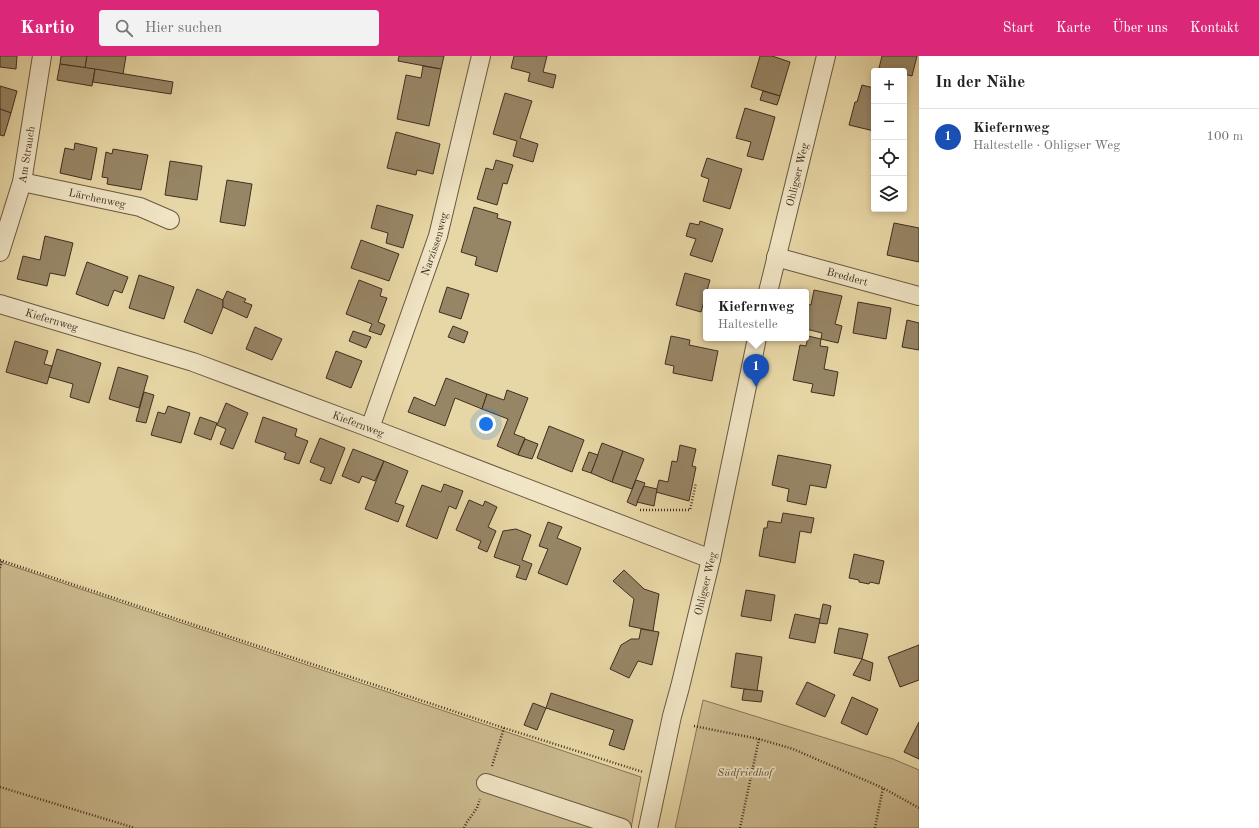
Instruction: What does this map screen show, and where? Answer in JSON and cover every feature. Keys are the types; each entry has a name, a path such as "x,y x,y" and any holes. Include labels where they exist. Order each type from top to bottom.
{"street":[{"name":"Am Strauch","path":"0,252 22,182 42,56"},
{"name":"Narzissenweg","path":"370,428 438,236 481,56"},
{"name":"Ohligser Weg","path":"769,289 826,56"},
{"name":"Lärchenweg","path":"22,182 140,207 170,220"},
{"name":"Breddert","path":"776,257 919,296"},
{"name":"Kiefernweg","path":"0,304 192,362 370,428 710,559"},
{"name":"Ohligser Weg","path":"648,828 670,722 680,688 710,559 756,341"},
{"path":"486,783 622,828"}],"path":[{"path":"640,510 690,510 696,483"},
{"path":"0,568 1,561 504,728 658,777"},
{"path":"694,726 759,739 793,749 883,788 919,808"},
{"path":"740,828 759,739"},
{"path":"0,787 135,828"},
{"path":"876,828 883,788"},
{"path":"464,828 477,806"}],"green space":[{"path":"0,562 641,777 631,828 0,828"},
{"name":"Südfriedhof","path":"703,700 893,759 919,770 919,828 675,828"}],"building":[{"path":"0,56 17,56 16,69 0,67"},
{"path":"61,56 87,56 85,68 60,64"},
{"path":"87,56 126,56 123,74 85,68"},
{"path":"399,56 444,56 441,69 398,61"},
{"path":"514,56 547,56 543,72 556,75 553,88 528,81 530,73 511,68"},
{"path":"760,56 772,56 790,62 780,96 751,87"},
{"path":"882,56 917,56 912,76 907,75 907,68 879,68"},
{"path":"60,64 95,69 92,86 57,80"},
{"path":"423,66 441,69 429,126 397,119 406,75 421,78"},
{"path":"95,69 173,82 171,94 93,82"},
{"path":"862,85 871,87 871,130 849,125 855,102 857,102"},
{"path":"0,86 17,91 11,113 0,109"},
{"path":"763,91 780,96 777,105 760,100"},
{"path":"505,93 532,101 520,138 538,144 533,162 513,156 517,141 493,134"},
{"path":"745,108 775,117 763,160 747,156 751,142 736,138"},
{"path":"0,109 11,113 4,136 0,135"},
{"path":"396,132 440,144 433,174 417,170 416,175 387,168"},
{"path":"75,143 97,148 91,180 60,173 65,148 74,150"},
{"path":"113,149 148,155 141,190 107,184 108,178 102,177 106,152 112,154"},
{"path":"707,158 742,169 730,209 703,201 709,179 701,176"},
{"path":"496,160 513,165 507,184 503,183 497,205 477,199 486,168 493,170"},
{"path":"170,161 202,166 197,200 165,195"},
{"path":"227,180 252,184 245,226 220,222"},
{"path":"377,205 413,215 403,248 386,243 388,233 371,228"},
{"path":"474,207 498,214 497,218 511,222 497,272 475,265 477,257 461,252"},
{"path":"700,221 723,229 712,262 690,255 696,239 686,236 690,223 699,225"},
{"path":"894,223 919,228 919,262 887,255"},
{"path":"45,236 73,243 65,276 50,273 47,286 17,279 23,256 40,260"},
{"path":"361,240 399,254 389,281 351,268"},
{"path":"87,262 128,277 122,293 114,290 108,306 76,294"},
{"path":"685,273 710,280 707,289 703,289 703,305 701,312 676,305"},
{"path":"139,275 174,287 164,319 129,308"},
{"path":"359,280 382,289 380,296 387,298 378,322 385,325 381,335 369,331 372,324 346,314"},
{"path":"447,287 469,294 461,319 439,312"},
{"path":"197,289 223,300 223,307 212,334 184,322"},
{"path":"814,290 842,296 835,324 842,326 838,343 821,339 822,333 809,330 809,305 811,305"},
{"path":"227,291 246,299 244,302 252,305 247,318 223,307 223,300"},
{"path":"858,302 891,308 886,339 853,333"},
{"path":"907,320 919,323 919,350 902,347"},
{"path":"453,326 468,332 464,343 448,337"},
{"path":"255,327 282,339 272,360 246,349"},
{"path":"353,331 371,337 366,348 349,341"},
{"path":"671,336 690,340 689,345 718,351 712,381 673,373 674,366 665,364"},
{"path":"809,336 821,339 820,346 828,347 824,369 838,372 834,396 811,392 813,384 793,380 800,345 806,346 807,341 809,341"},
{"path":"15,341 48,351 44,364 52,366 47,384 6,372"},
{"path":"57,349 101,363 89,403 70,397 73,384 49,377"},
{"path":"336,351 362,361 351,388 326,378"},
{"path":"118,367 148,376 139,408 109,399"},
{"path":"446,378 487,394 482,409 455,398 445,426 408,412 414,397 435,406"},
{"path":"507,390 528,398 514,434 525,438 518,455 497,446 508,419 482,409 487,394 504,400"},
{"path":"144,392 154,395 146,423 136,421"},
{"path":"226,403 248,413 233,449 220,444 226,429 217,425"},
{"path":"168,406 190,413 181,443 151,435 158,412 165,414"},
{"path":"200,417 217,423 211,440 194,434"},
{"path":"263,417 297,429 295,436 308,441 299,464 284,459 286,453 255,442"},
{"path":"549,426 584,440 572,472 537,458"},
{"path":"320,438 345,448 331,484 320,480 325,468 310,462"},
{"path":"525,439 538,444 532,459 518,455"},
{"path":"602,443 623,451 612,482 591,473"},
{"path":"680,445 696,449 692,466 696,467 689,501 656,492 659,480 668,482 672,461 677,462"},
{"path":"353,449 384,461 375,481 362,476 359,483 342,476"},
{"path":"623,451 644,459 632,489 612,482"},
{"path":"589,452 598,455 591,473 582,470"},
{"path":"778,455 831,465 826,488 810,485 806,505 787,501 789,489 772,485"},
{"path":"384,461 408,471 395,503 404,506 398,522 365,509"},
{"path":"636,480 645,483 636,506 627,502"},
{"path":"444,484 463,491 456,509 449,506 437,539 406,526 422,485 441,492"},
{"path":"644,486 657,489 654,506 637,502"},
{"path":"469,500 483,506 485,501 497,507 488,527 496,531 487,552 478,548 481,541 456,530"},
{"path":"783,513 814,518 811,533 800,531 795,563 759,556 764,528 767,528 768,521 781,523"},
{"path":"548,522 562,527 557,538 581,548 567,585 538,573 548,549 539,546"},
{"path":"516,529 531,535 522,560 532,564 526,580 516,577 520,566 494,557 503,531"},
{"path":"854,554 884,561 879,584 859,582 859,580 849,578"},
{"path":"624,570 644,589 659,594 653,631 629,626 634,599 613,581"},
{"path":"746,590 775,595 771,621 741,616"},
{"path":"823,604 831,606 827,624 819,623"},
{"path":"795,614 820,619 815,643 789,638"},
{"path":"839,628 868,634 862,659 834,653"},
{"path":"641,629 659,632 652,665 638,661 629,678 610,669 621,645 631,639 639,639"},
{"path":"919,645 919,680 900,687 888,657"},
{"path":"736,653 762,657 757,691 731,687"},
{"path":"862,659 873,663 870,681 853,675"},
{"path":"807,682 835,695 825,717 796,704"},
{"path":"744,689 763,691 761,702 742,700"},
{"path":"551,693 633,720 624,750 609,745 614,730 546,708"},
{"path":"852,697 878,709 867,735 841,723"},
{"path":"533,703 546,708 537,730 524,725"},
{"path":"919,722 919,759 904,752"}],"place":[{"name":"Kiefernweg","path":"756,387"}]}
